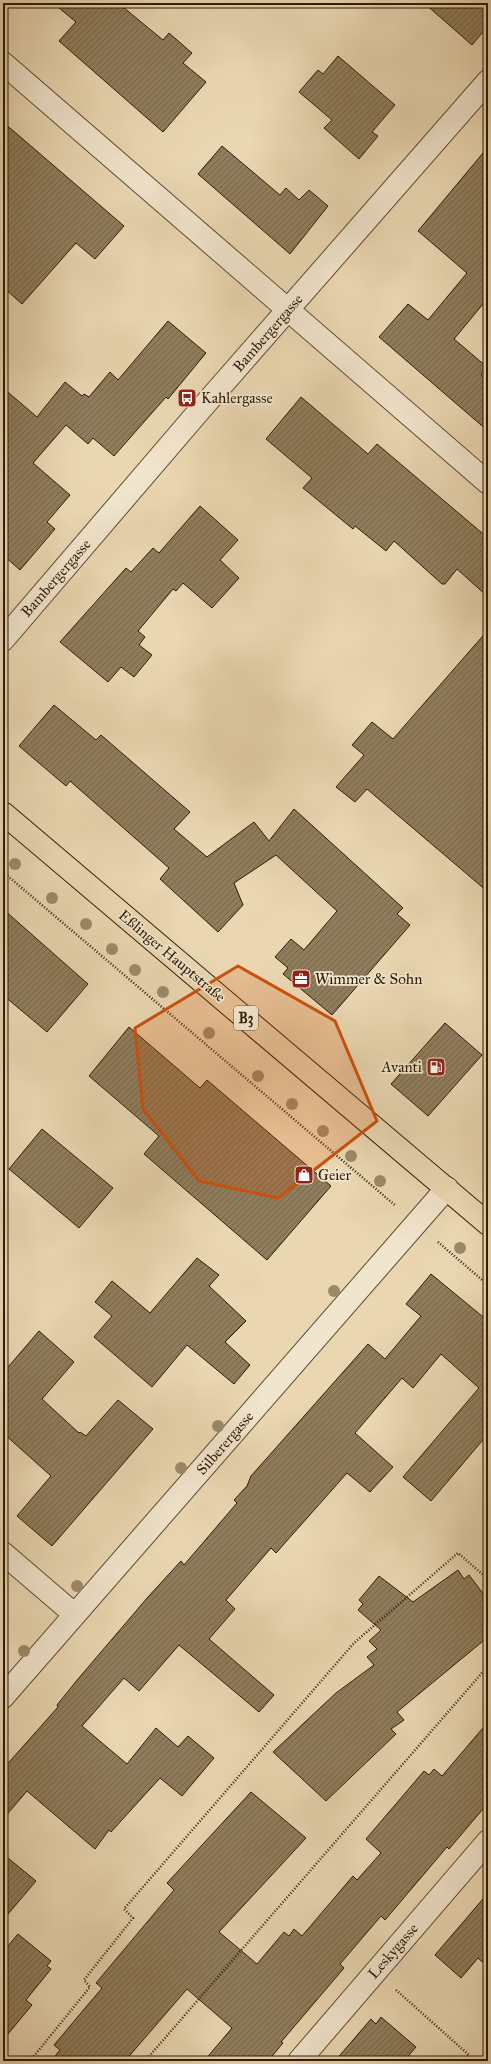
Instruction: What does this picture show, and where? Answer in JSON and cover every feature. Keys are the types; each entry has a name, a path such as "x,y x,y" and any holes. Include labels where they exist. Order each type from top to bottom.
{"main road":[{"name":"Eßlinger Hauptstraße","path":"3,813 488,1224"}],"street":[{"path":"3,63 488,483"},
{"name":"Bambergergasse","path":"3,640 195,416 488,81"},
{"name":"Silberergasse","path":"3,1698 74,1614 447,1188"},
{"path":"3,1554 74,1614"},
{"name":"Leskygasse","path":"298,2061 488,1841"}],"path":[{"path":"3,872 399,1208"},
{"path":"436,1240 488,1285"},
{"path":"30,2061 90,1987 84,1980 133,1918 124,1909 354,1643 458,1553 488,1579"},
{"path":"145,2061 488,1666"},
{"path":"390,1985 469,2055 464,2061"}],"highlighted area":[{"path":"238,966 335,1021 377,1121 278,1198 199,1181 143,1109 135,1028"}],"building":[{"path":"53,3 118,3 163,40 169,33 192,53 183,63 206,82 163,132 59,41 76,22"},
{"path":"424,3 488,3 488,26 472,45"},
{"path":"338,56 395,105 372,132 378,136 359,159 324,128 332,120 299,92 318,70 323,74"},
{"path":"3,122 124,226 95,259 76,243 22,304 3,287"},
{"path":"222,146 280,195 286,188 299,200 309,190 328,206 290,254 198,174"},
{"path":"488,147 488,298 454,339 487,367 481,375 488,381 488,431 379,337 408,304 428,320 467,273 418,231"},
{"path":"168,321 206,353 168,399 166,397 114,456 93,438 88,444 66,425 33,463 70,495 47,522 55,529 20,570 3,555 3,388 37,417 65,382 82,396 84,394 89,397 110,372 118,380"},
{"path":"301,397 368,454 377,444 488,538 488,597 457,569 445,584 442,584 394,541 386,551 355,526 353,529 303,488 312,478 266,439"},
{"path":"200,506 238,540 220,560 239,578 212,608 183,583 176,591 173,589 138,631 145,637 139,645 152,655 134,677 121,667 108,682 60,642 126,568 131,572 153,548 159,553"},
{"path":"488,630 488,892 367,789 355,802 336,787 364,755 352,745 372,722 393,739"},
{"path":"54,705 96,740 101,735 190,812 174,829 207,857 254,822 269,841 294,809 403,908 397,914 410,925 332,1015 283,974 288,968 275,957 291,939 304,950 337,911 276,855 234,883 243,905 218,932 160,879 169,868 70,781 66,786 19,746"},
{"path":"3,909 88,984 47,1032 3,995"},
{"path":"445,1023 482,1055 428,1116 391,1084"},
{"path":"129,1027 200,1088 207,1080 331,1186 267,1260 144,1154 159,1136 89,1076"},
{"path":"42,1129 113,1188 79,1228 9,1169"},
{"path":"197,1258 219,1275 209,1286 246,1321 225,1342 250,1365 234,1384 187,1345 152,1387 94,1337 112,1316 95,1302 112,1281 150,1313"},
{"path":"431,1274 488,1321 488,1434 431,1501 403,1477 479,1388 441,1354 413,1388 402,1378 355,1433 393,1467 370,1492 347,1473 276,1553 271,1548 226,1600 235,1609 209,1639 274,1695 259,1712 179,1645 139,1691 124,1678 82,1726 127,1764 156,1728 178,1747 188,1736 214,1758 182,1796 160,1778 111,1832 109,1830 95,1849 27,1791 3,1819 3,1769 58,1707 57,1705 78,1679 148,1597 181,1561 184,1565 237,1503 234,1500 247,1486 251,1476 368,1344 385,1359 421,1316 406,1304"},
{"path":"39,1331 74,1362 42,1399 79,1433 80,1432 86,1436 118,1400 153,1429 52,1546 17,1516 51,1476 3,1433 3,1373"},
{"path":"458,1570 464,1579 469,1575 488,1600 488,1637 397,1712 404,1720 391,1729 396,1734 326,1801 273,1752 336,1693 374,1665 367,1657 377,1649 369,1641 381,1630 358,1610 363,1604 359,1600 379,1576 413,1602"},
{"path":"488,1722 488,1803 449,1849 447,1847 385,1920 381,1916 340,1964 344,1968 281,2042 283,2043 268,2061 204,2061 232,2028 187,1989 125,2061 51,2061 60,2050 54,2045 102,1988 96,1983 174,1890 167,1883 251,1792 306,1838 219,1932 257,1964 284,1932 289,1936 294,1929 302,1936 353,1876 357,1880 381,1853 366,1839 424,1771 429,1775 434,1769 442,1776"},
{"path":"3,1854 36,1881 3,1920"},
{"path":"488,1893 488,1967 478,1958 461,1978 435,1955"},
{"path":"18,1934 51,1961 47,1966 51,1969 26,2000 32,2005 3,2040 3,1952"},
{"path":"381,2017 416,2047 404,2061 335,2061 371,2019 376,2024"}],"place":[{"name":"Kahlergasse","path":"187,398"},
{"name":"Wimmer & Sohn","path":"301,979"},
{"name":"Avanti","path":"436,1067"},
{"name":"Geier","path":"304,1175"}]}
